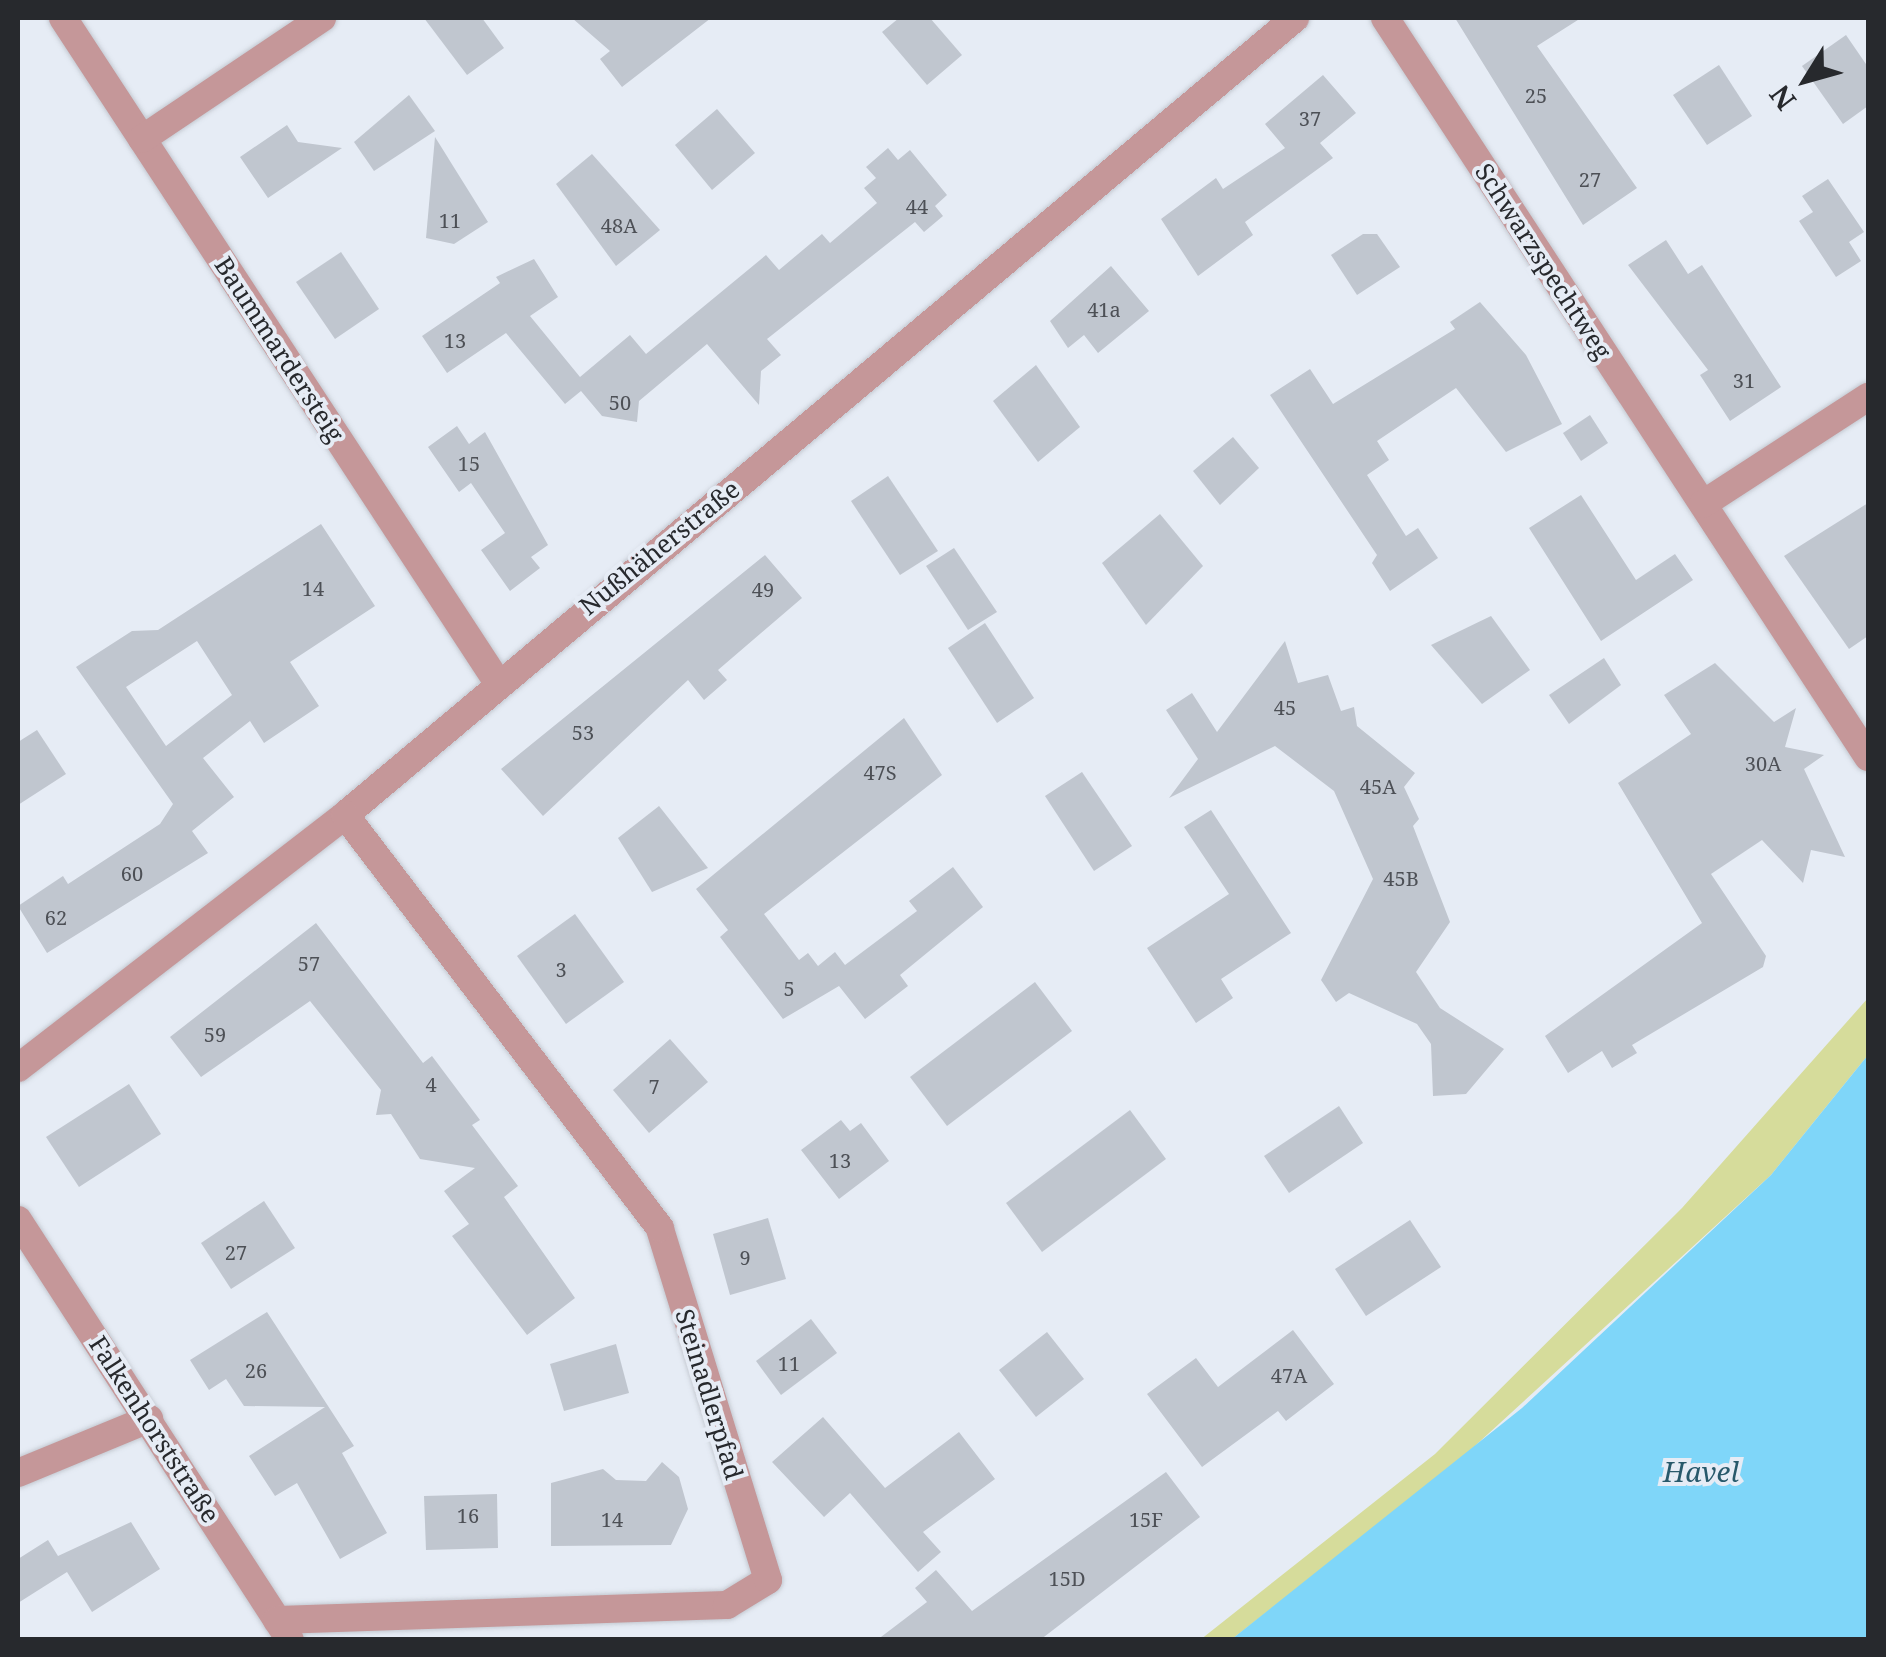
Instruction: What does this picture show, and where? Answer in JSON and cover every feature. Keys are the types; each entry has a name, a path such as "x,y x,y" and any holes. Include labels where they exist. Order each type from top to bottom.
{"street":[{"name":"Baummardersteig","path":"62,18 496,680"},
{"path":"142,139 322,18"},
{"name":"Nußhäherstraße","path":"18,1068 345,815 496,680 1295,18"},
{"name":"Schwarzspechtweg","path":"1385,18 1868,757"},
{"path":"1704,504 1868,396"},
{"name":"Steinadlerpfad","path":"284,1630 727,1606 768,1580 660,1228 345,815"},
{"name":"Falkenhorststraße","path":"18,1220 284,1630"},
{"path":"18,1473 149,1419"}],"green space":[{"path":"1868,998 1868,1055 1771,1175 1442,1476 1232,1639 1200,1640 1435,1454 1682,1208"}],"water":[{"name":"Havel","path":"1868,1055 1868,1639 1232,1639 1522,1408 1771,1175"}],"building":[{"path":"424,18 482,18 504,48 467,75"},
{"path":"572,18 711,18 622,87 600,59 610,51"},
{"path":"899,18 930,18 962,55 927,85 882,32"},
{"path":"1455,18 1581,18 1537,46 1637,188 1583,225"},
{"path":"1846,35 1868,67 1868,106 1843,124 1802,66"},
{"path":"1719,65 1752,116 1707,145 1673,95"},
{"path":"1323,75 1356,113 1320,143 1333,158 1245,222 1253,235 1198,276 1161,219 1216,178 1223,189 1285,148 1265,124"},
{"path":"409,95 435,131 374,171 354,142"},
{"path":"717,109 755,153 712,190 675,145"},
{"path":"287,125 298,142 342,148 268,198 240,157"},
{"path":"435,137 488,222 454,244 426,238"},
{"path":"888,148 898,160 910,150 947,195 935,206 943,216 924,232 915,222 767,339 781,355 761,371 759,405 707,344 639,401 637,422 602,416 581,391 565,404 506,333 447,373 422,336 500,283 496,277 534,259 558,297 530,316 580,377 630,335 646,354 766,255 779,270 822,234 830,243 877,203 864,188 876,178 866,167"},
{"path":"592,154 660,230 616,266 556,184"},
{"path":"1828,179 1864,232 1849,242 1861,261 1836,277 1799,221 1813,212 1802,196"},
{"path":"1363,234 1377,234 1400,267 1357,295 1331,255"},
{"path":"1666,240 1688,274 1702,265 1781,387 1730,421 1700,375 1708,370 1628,265"},
{"path":"341,252 379,309 335,339 296,282"},
{"path":"1111,266 1149,311 1098,353 1084,335 1068,348 1050,321"},
{"path":"1480,302 1526,355 1562,424 1506,452 1456,388 1377,441 1389,460 1367,475 1406,536 1418,528 1438,558 1390,591 1372,563 1377,555 1270,395 1310,369 1333,404 1455,329 1450,322"},
{"path":"1036,365 1080,427 1038,462 993,401"},
{"path":"1590,415 1608,443 1581,461 1563,433"},
{"path":"457,426 469,444 485,432 548,545 531,557 540,568 510,591 481,550 505,533 471,483 459,492 428,447"},
{"path":"1233,437 1259,468 1220,505 1193,471"},
{"path":"888,476 938,551 900,575 851,501"},
{"path":"1581,495 1636,580 1675,554 1693,580 1601,641 1529,528"},
{"path":"1868,503 1868,636 1849,649 1784,556"},
{"path":"1160,514 1203,566 1146,625 1102,563"},
{"path":"321,524 375,606 290,662 319,706 264,743 250,721 203,758 234,797 192,831 208,853 47,953 18,906 63,876 68,884 160,824 173,804 76,667 132,631 158,630","holes":["197,641 232,695 166,746 126,687"]},
{"path":"954,548 997,612 968,630 926,566"},
{"path":"765,555 802,598 718,670 727,680 704,700 688,680 543,816 501,769"},
{"path":"1491,616 1530,670 1482,704 1431,645"},
{"path":"985,623 1034,698 997,723 948,648"},
{"path":"1285,641 1298,683 1328,675 1341,711 1354,707 1357,726 1415,773 1404,787 1419,819 1413,826 1450,922 1416,972 1440,1008 1504,1049 1466,1094 1433,1096 1431,1044 1417,1024 1349,993 1336,1002 1321,980 1373,879 1334,791 1275,746 1169,798 1198,759 1166,710 1192,693 1217,732"},
{"path":"1604,658 1621,685 1569,724 1549,695"},
{"path":"1715,663 1774,722 1796,708 1785,747 1824,755 1804,769 1845,857 1811,850 1803,883 1762,840 1711,874 1766,956 1763,967 1632,1045 1637,1053 1612,1068 1602,1051 1568,1073 1545,1036 1702,923 1618,783 1691,734 1664,695"},
{"path":"904,718 942,775 764,914 799,960 808,953 818,966 835,952 845,965 917,911 909,901 953,867 983,907 900,975 908,986 865,1019 839,986 783,1019 720,937 728,930 696,889"},
{"path":"37,730 66,774 18,805 18,742"},
{"path":"1082,772 1132,846 1094,871 1045,796"},
{"path":"659,806 708,868 652,892 618,838"},
{"path":"1211,810 1291,933 1221,979 1233,998 1196,1023 1147,948 1229,894 1184,827"},
{"path":"575,914 624,982 566,1024 517,956"},
{"path":"316,923 423,1063 432,1056 480,1120 472,1125 518,1186 504,1197 575,1298 527,1335 452,1236 469,1224 444,1191 475,1168 420,1159 391,1114 376,1115 381,1090 310,1001 201,1077 170,1037"},
{"path":"1035,982 1072,1031 947,1126 910,1077"},
{"path":"670,1039 708,1082 649,1133 613,1090"},
{"path":"129,1084 161,1134 79,1187 46,1137"},
{"path":"1339,1106 1363,1143 1289,1193 1264,1156"},
{"path":"1130,1110 1166,1159 1042,1252 1006,1203"},
{"path":"841,1120 850,1131 861,1123 889,1161 839,1199 801,1150"},
{"path":"264,1201 295,1248 231,1289 201,1243"},
{"path":"768,1218 786,1279 730,1295 713,1234"},
{"path":"1410,1220 1441,1267 1366,1316 1335,1269"},
{"path":"267,1312 354,1446 342,1453 387,1533 340,1559 297,1483 275,1496 249,1456 325,1407 244,1406 226,1379 209,1390 190,1360"},
{"path":"811,1319 837,1353 781,1395 756,1361"},
{"path":"1293,1330 1334,1384 1286,1421 1278,1411 1202,1467 1147,1394 1196,1358 1218,1387"},
{"path":"1047,1332 1084,1379 1036,1417 999,1370"},
{"path":"616,1344 629,1393 564,1411 550,1364"},
{"path":"823,1417 885,1488 959,1432 995,1479 923,1532 941,1552 918,1572 850,1493 824,1517 772,1462"},
{"path":"662,1462 679,1477 688,1509 671,1545 551,1546 551,1483 603,1469 616,1480 646,1481"},
{"path":"1166,1472 1200,1517 1040,1640 877,1640 927,1602 915,1588 936,1570 972,1611"},
{"path":"497,1494 498,1548 426,1550 424,1496"},
{"path":"131,1522 160,1569 92,1612 67,1572 18,1603 18,1559 48,1540 58,1556"}]}
